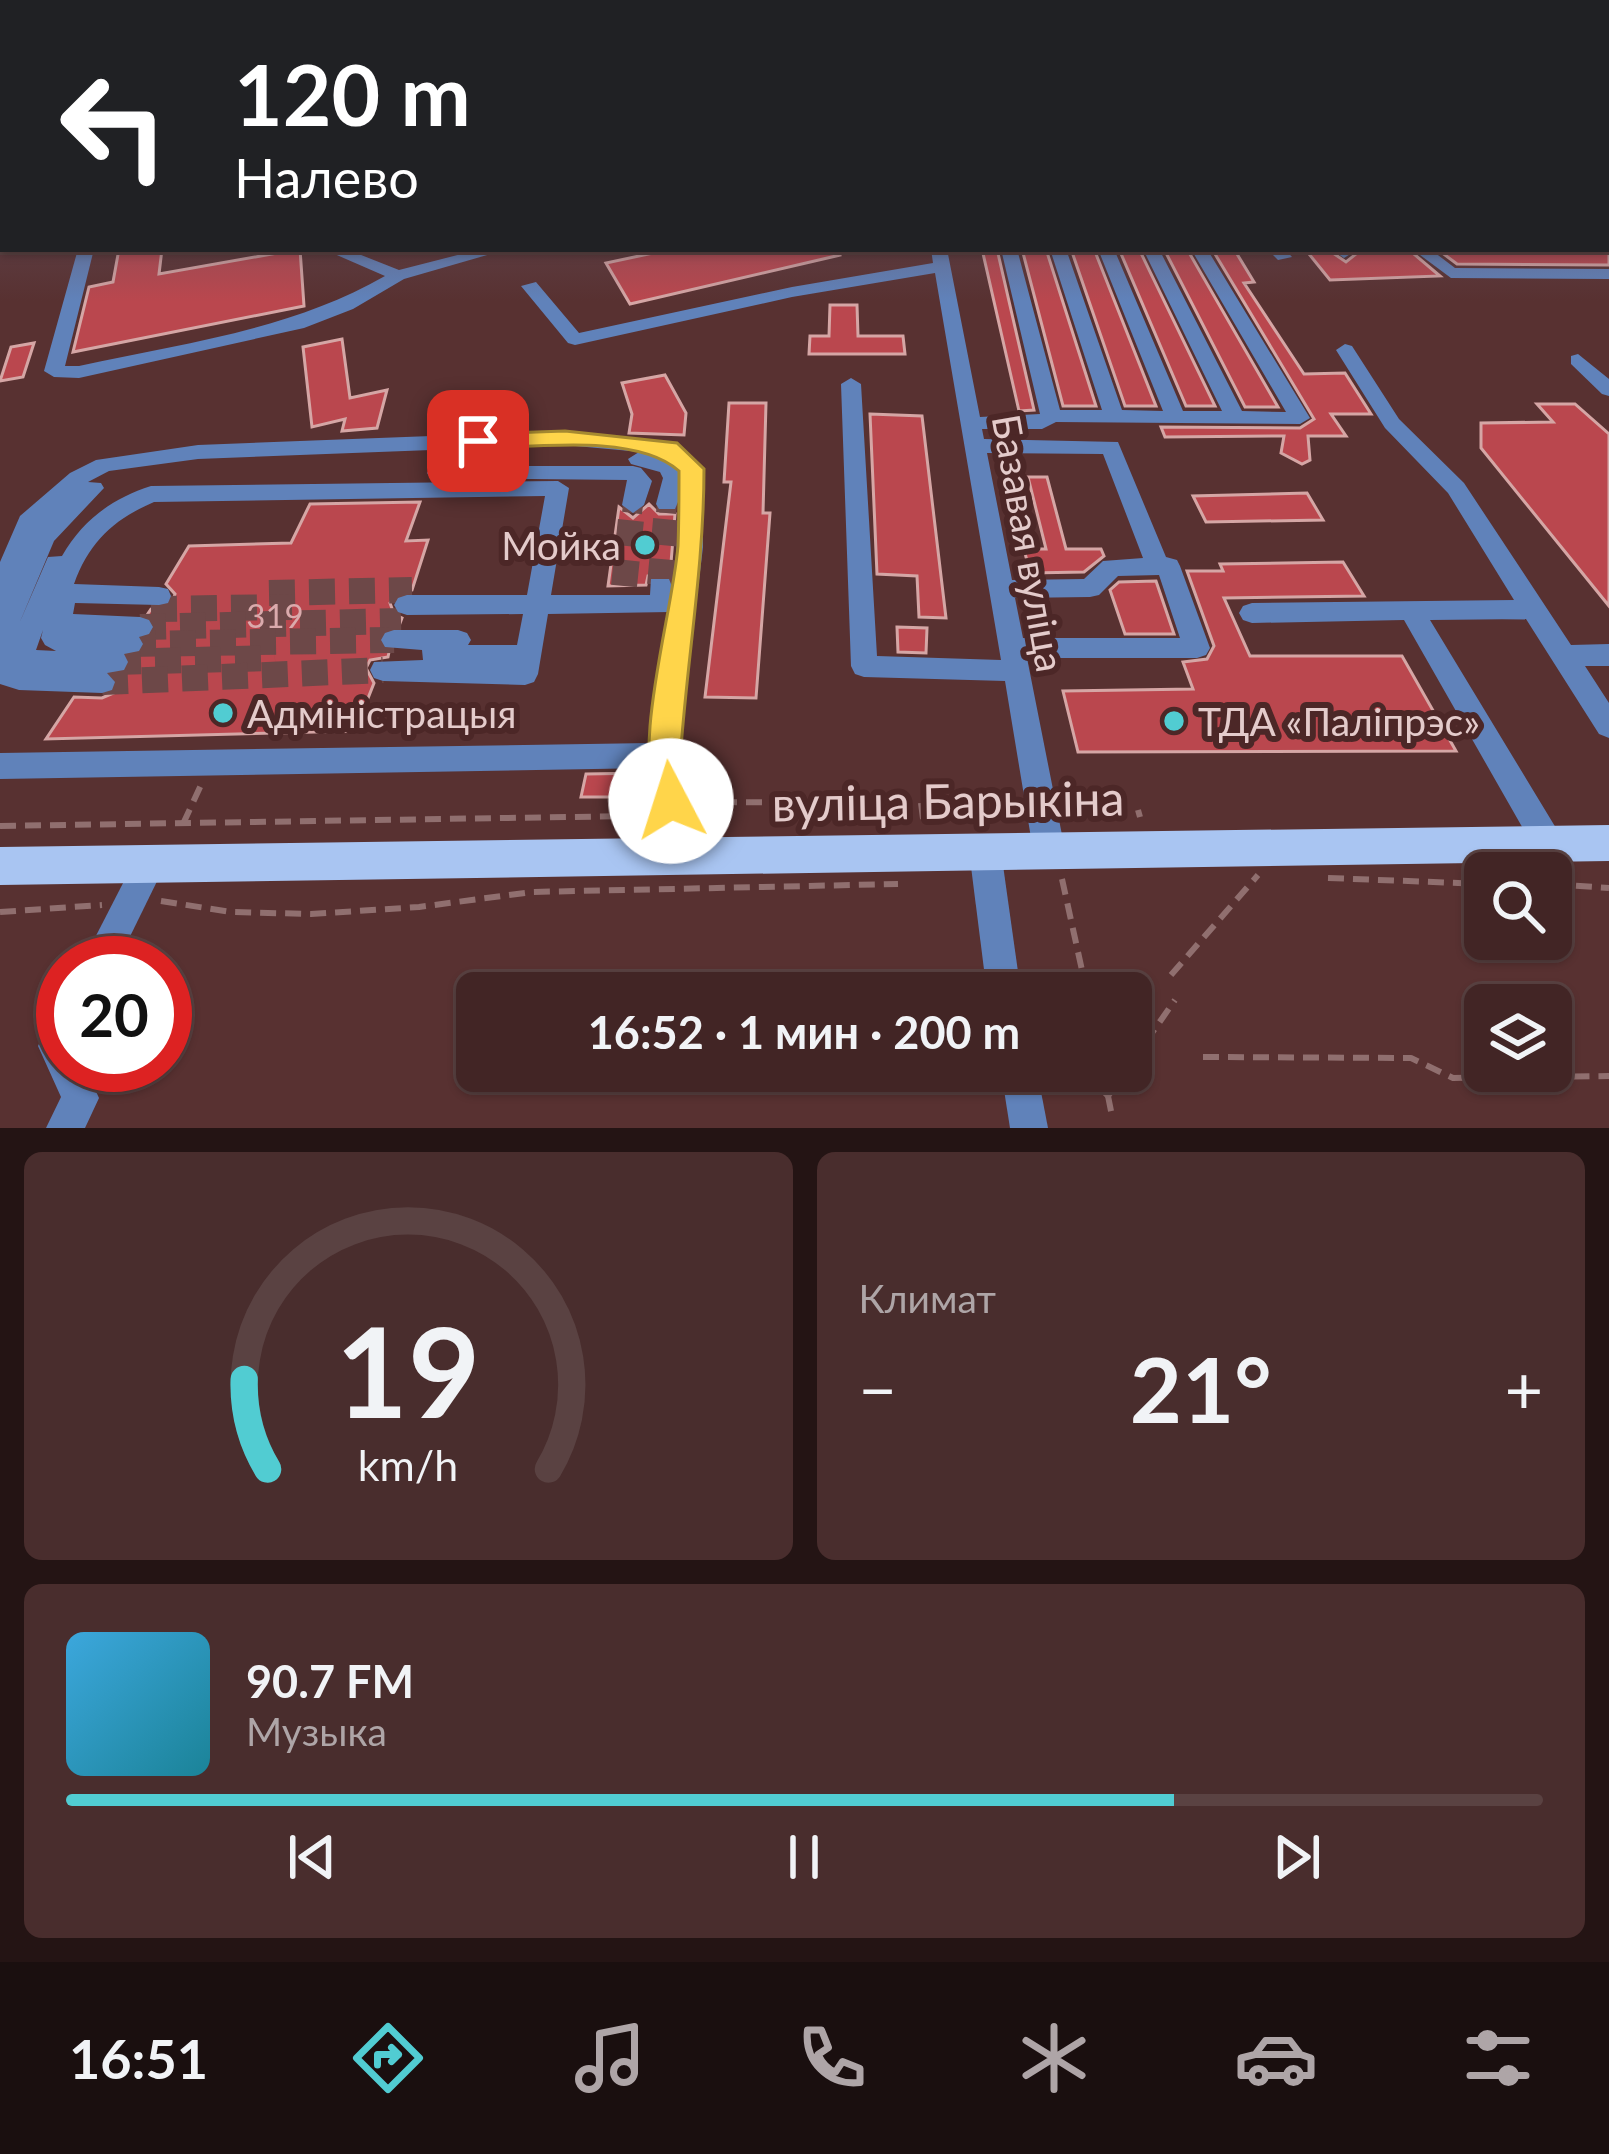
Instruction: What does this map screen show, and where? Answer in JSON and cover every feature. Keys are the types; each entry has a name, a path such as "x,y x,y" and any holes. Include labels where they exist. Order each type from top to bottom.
{"main road":[{"name":"вуліца Барыкіна","path":"0,866 985,851 1056,865 1609,843"}],"street":[{"path":"85,252 54,371 79,372 298,324 347,305 398,275 488,252"},
{"path":"339,252 398,275"},
{"path":"1010,252 1051,416"},
{"path":"1059,252 1114,417"},
{"path":"1107,252 1176,417"},
{"path":"1152,252 1235,417"},
{"path":"973,434 1042,423 1051,416 1300,418 1201,252"},
{"path":"1424,252 1451,273 1609,274"},
{"path":"530,286 575,339 940,258"},
{"name":"Базавая вуліца","path":"940,258 1004,589 1013,660 1056,865"},
{"path":"1345,350 1392,423 1456,488 1609,726"},
{"path":"1577,360 1609,390"},
{"path":"851,384 864,666 1197,648 1168,566 1112,567 1090,588 1004,589"},
{"path":"973,434 1111,447 1157,566"},
{"path":"0,591 32,516 78,478 104,465 198,452 542,439 669,448 692,469 691,547 664,755 674,854"},
{"path":"0,642 41,541 72,501 110,478 144,468 216,462 618,456 669,467 674,478 668,504"},
{"path":"133,637 19,679 3,674 7,651 56,601 79,543 108,512 151,494 634,473 641,481 633,505"},
{"path":"533,631 556,479"},
{"path":"533,631 398,630 533,631 626,595 664,604 660,585"},
{"path":"56,601 133,637"},
{"path":"56,601 133,637"},
{"path":"1252,614 1533,609"},
{"path":"1411,611 1548,844"},
{"path":"1566,656 1609,655"},
{"path":"0,766 664,755"},
{"path":"985,851 1001,972"},
{"path":"113,936 151,863"},
{"path":"65,1128 80,1098 77,1092"},
{"path":"1023,1092 1029,1128"}],"path":[{"path":"0,826 632,816 671,801 917,803 923,819"},
{"path":"1056,865 1082,972"},
{"path":"1171,975 1259,874"},
{"path":"1314,876 1353,882 1464,884"},
{"path":"0,912 163,901 231,913 311,914 532,892 910,882"},
{"path":"1572,885 1609,888"},
{"path":"1152,1033 1175,1000"},
{"path":"1203,1057 1411,1058 1453,1078 1609,1076"},
{"path":"1104,1092 1108,1096"},
{"path":"1107,1092 1112,1116"},
{"path":"1108,1096 1111,1092"}],"building":[{"path":"118,252 162,252 159,274 300,252 304,306 73,352 89,287 113,282"},
{"path":"658,252 840,255 630,304 606,263"},
{"path":"983,252 998,252 1034,410 1019,411"},
{"path":"1023,252 1047,252 1096,406 1063,406"},
{"path":"1072,252 1095,252 1156,406 1125,406"},
{"path":"1120,252 1140,252 1215,406 1186,406"},
{"path":"1166,252 1189,252 1278,407 1245,407"},
{"path":"1214,252 1236,252 1254,282 1244,283 1304,374 1345,373 1371,414 1331,414 1346,436 1308,436 1310,460 1302,464 1281,453 1284,436 1165,437 1161,427 1300,428 1314,419"},
{"path":"1307,252 1331,252 1346,262 1356,252 1412,252 1440,276 1330,280"},
{"path":"1441,252 1609,252 1609,265 1457,264"},
{"path":"830,305 857,305 858,336 903,336 905,354 809,354 810,336 829,336"},
{"path":"342,339 350,398 387,390 377,428 342,431 345,419 312,427 303,347"},
{"path":"34,343 23,377 0,381 11,347"},
{"path":"665,375 686,413 684,435 629,433 632,414 622,383"},
{"path":"729,403 766,403 763,513 770,513 756,698 705,697 731,482 724,482"},
{"path":"1537,404 1575,404 1609,434 1609,606 1481,448 1481,423 1553,422"},
{"path":"870,414 922,416 946,618 919,617 917,576 877,574"},
{"path":"1028,477 1047,477 1066,549 1101,549 1104,556 1084,572 1030,573 1024,549 1046,549"},
{"path":"1307,493 1323,520 1206,522 1193,496"},
{"path":"420,502 406,541 428,540 412,590 397,594 390,603 394,614 402,618 399,626 384,629 377,638 388,657 370,660 366,668 374,683 355,731 46,739 74,697 102,698 116,692 116,676 128,672 131,657 143,653 146,640 157,629 147,615 151,609 172,605 175,594 166,584 189,546 291,543 310,504"},
{"name":"Мойка","path":"649,504 659,514 675,514 670,575 648,576 646,585 608,586 619,507 633,518"},
{"path":"1343,562 1364,596 1224,598 1250,656 1402,656 1456,751 1078,752 1063,691 1193,689 1183,662 1207,659 1214,646 1187,571 1223,571 1220,564"},
{"path":"1156,581 1174,634 1125,634 1110,590 1119,582"},
{"path":"897,627 927,628 926,653 898,652"},
{"path":"647,773 649,797 581,797 586,774"}],"tunnel":[{"path":"666,513 667,504"},
{"path":"632,513 633,505"},
{"path":"624,586 632,510"},
{"path":"660,585 667,510"},
{"path":"269,593 412,590"},
{"path":"151,609 292,607"},
{"path":"140,627 401,621"},
{"path":"130,644 394,640"},
{"path":"115,662 275,658"},
{"path":"102,682 383,670"}],"place":[{"name":"Мойка","path":"645,545"},
{"name":"Адміністрацыя","path":"223,713"},
{"name":"ТДА «Паліпрэс»","path":"1174,721"}],"route":[{"path":"478,441 565,438 634,443 669,448 692,469 691,547 664,755 671,801"}]}
